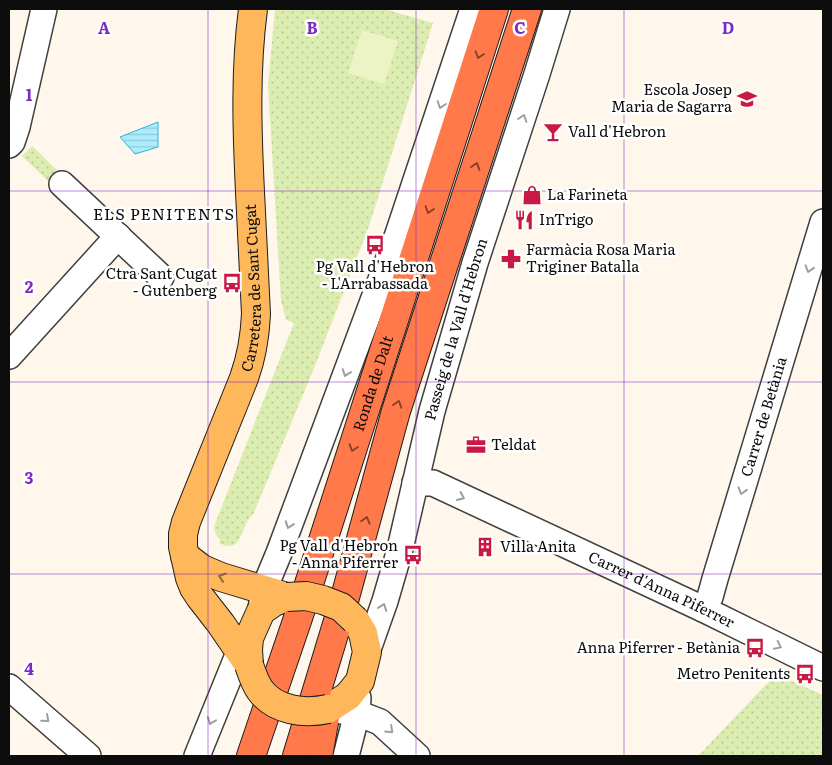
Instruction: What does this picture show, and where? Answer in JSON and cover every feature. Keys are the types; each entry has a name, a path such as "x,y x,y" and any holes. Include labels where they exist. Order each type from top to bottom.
{"highway":[{"name":"Ronda de Dalt","path":"251,756 278,603 494,9"},
{"name":"Ronda de Dalt","path":"297,756 350,611 396,411 527,9"},
{"path":"230,756 278,603"},
{"path":"318,756 350,611"}],"main road":[{"name":"Carretera de Sant Cugat","path":"246,652 221,624 197,592 190,578 183,547 183,534 186,522 244,378 255,336 256,314 247,121 247,72 253,9"},
{"path":"185,556 202,569 278,603 306,596 323,600 350,611 364,633 366,652 360,681 339,709 295,710 277,704 260,690 253,677 246,652 278,603"}],"street":[{"path":"10,144 17,127 44,9"},
{"path":"278,603 279,554 398,234 473,9"},
{"name":"Passeig de la Vall d'Hebron","path":"366,652 385,601 399,553 432,412 475,263 557,9"},
{"path":"62,184 161,277"},
{"name":"Carrer de Betània","path":"703,609 713,588 823,222"},
{"path":"9,356 118,236"},
{"name":"Carrer d'Anna Piferrer","path":"415,483 426,482 433,484 703,609 823,668"},
{"path":"196,756 246,652"},
{"path":"9,687 88,756"},
{"path":"346,756 339,709 380,722 417,756"}],"green space":[{"path":"275,9 384,9 433,23 369,226 315,366 253,515 237,542 227,546 219,543 220,540 215,533 214,526 294,323 286,320 281,301 268,85"},
{"path":"362,30 398,41 384,84 348,73"},
{"path":"32,146 58,171 48,181 22,156"},
{"path":"776,674 823,695 823,756 698,756"}],"water":[{"path":"158,122 158,147 135,154 120,137"}],"place":[{"name":"Escola Josep Maria de Sagarra","path":"747,99"},
{"name":"Vall d'Hebron","path":"553,132"},
{"name":"La Farineta","path":"532,195"},
{"name":"InTrigo","path":"524,220"},
{"name":"Pg Vall d'Hebron - L'Arrabassada","path":"375,245"},
{"name":"Farmàcia Rosa Maria Triginer Batalla","path":"511,259"},
{"name":"Ctra Sant Cugat - Gutenberg","path":"232,283"},
{"name":"Teldat","path":"476,445"},
{"name":"Villa Anita","path":"485,547"},
{"name":"Pg Vall d'Hebron - Anna Piferrer","path":"413,555"},
{"name":"Anna Piferrer - Betània","path":"755,648"},
{"name":"Metro Penitents","path":"805,674"}],"district":[{"name":"ELS PENITENTS","path":"164,214"}]}
